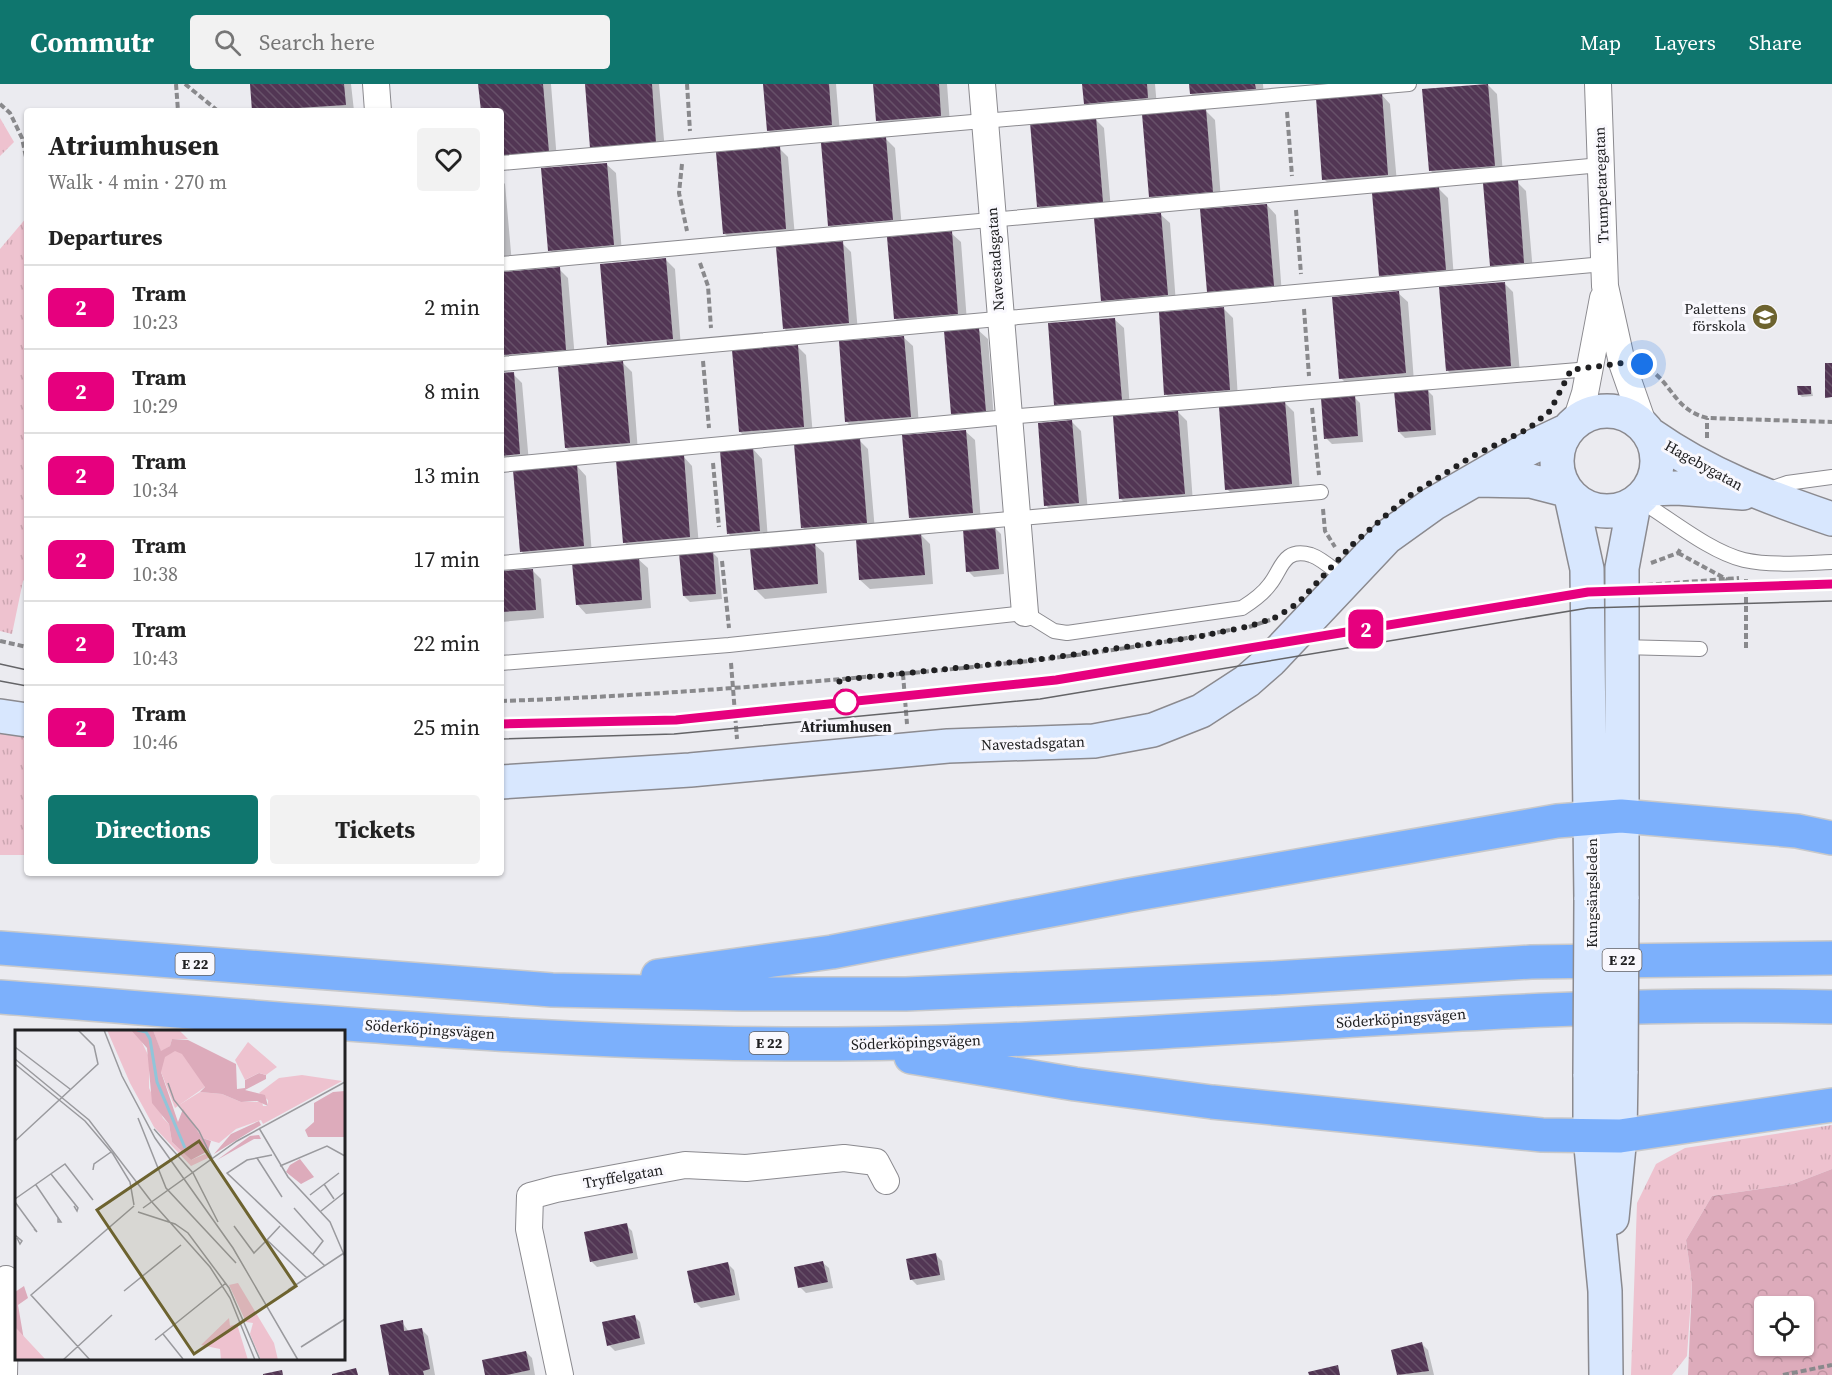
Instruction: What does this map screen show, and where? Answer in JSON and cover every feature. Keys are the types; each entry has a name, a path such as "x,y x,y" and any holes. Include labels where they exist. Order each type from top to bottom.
{"highway":[{"path":"552,990 832,952 1357,854 1557,821 1606,817 1797,831 1832,838"},
{"name":"E 22","path":"0,948 552,990 742,994 906,994 1262,979 1531,962 1832,958"},
{"name":"Söderköpingsvägen","path":"0,997 554,1037 838,1044 1031,1038 1538,1009 1715,1005 1832,1007"},
{"path":"838,1044 1075,1084 1212,1102 1402,1122 1605,1137 1832,1105"}],"street":[{"path":"376,84 378,108"},
{"name":"Navestadsgatan","path":"982,84 1025,613"},
{"name":"Trumpetaregatan","path":"1598,84 1605,275 1622,363 1648,431"},
{"name":"Trumpetaregatan","path":"1571,426 1590,369 1605,275"},
{"path":"1476,480 1531,481 1569,493 1593,509 1607,511 1641,498 1658,469 1656,447 1648,431 1634,417 1618,411 1601,411 1571,426 1557,456 1558,470 1569,493"},
{"name":"Navestadsgatan","path":"504,782 679,771 948,746 1094,741 1153,730 1201,711 1247,681 1271,660 1338,573 1387,537 1433,504 1571,426"},
{"name":"Hagebygatan","path":"1648,431 1676,453 1757,494 1832,519"},
{"name":"Hagebygatan","path":"1641,498 1677,488 1757,494"},
{"name":"Kungsängsleden","path":"1569,493 1605,647"},
{"name":"Kungsängsleden","path":"1606,1375 1605,647 1623,558 1641,498"},
{"path":"0,716 24,720"},
{"name":"Tryffelgatan","path":"560,1375 529,1229 530,1196 686,1165 746,1168 844,1158 876,1161 886,1181"},
{"path":"4,1375 11,1278"}],"lane":[{"path":"504,163 1409,84"},
{"path":"504,264 992,222 1601,165"},
{"path":"504,364 1303,291 1605,275"},
{"path":"504,465 1008,417 1590,369"},
{"path":"1757,494 1786,483 1832,477"},
{"path":"504,562 1321,492"},
{"path":"1641,498 1724,552 1742,559 1764,563 1832,562"},
{"path":"504,663 729,645 1025,613 1054,631 1067,633 1242,608 1256,599 1271,583 1281,561 1294,555 1311,555 1338,573"},
{"path":"1605,647 1700,649"}],"path":[{"path":"176,84 178,108"},
{"path":"185,84 214,108"},
{"path":"687,84 691,139 681,167 679,193 694,248 708,286 712,325 704,346 711,445 737,742 747,742"},
{"path":"1285,95 1325,531 1341,556 1338,573"},
{"path":"0,104 10,113 24,148"},
{"path":"1622,363 1642,364 1654,372 1684,408 1695,415 1707,418 1832,422"},
{"path":"1678,553 1729,580"},
{"path":"1746,577 1746,648"},
{"path":"1635,586 1754,577"},
{"path":"504,701 596,698 733,689 1034,660 1197,637 1250,626 1277,617"},
{"path":"0,641 24,646"},
{"path":"1783,1375 1832,1365"}],"green space":[{"path":"0,118 14,142 0,156"},
{"path":"24,221 24,580 12,634 0,631 0,249"},
{"path":"0,730 24,734 24,855 0,855"},
{"path":"1832,1125 1832,1169 1793,1184 1712,1196 1686,1240 1692,1283 1687,1356 1672,1375 1631,1375 1637,1203 1656,1164 1685,1148"},
{"path":"1832,1169 1832,1375 1688,1375 1692,1283 1686,1240 1712,1196 1793,1184"}],"building":[{"path":"250,84 344,84 346,105 252,108"},
{"path":"478,84 543,84 549,152 504,156 504,108 481,108"},
{"path":"585,84 652,84 656,143 590,148"},
{"path":"763,84 829,84 832,125 767,131"},
{"path":"873,84 939,84 941,116 876,121"},
{"path":"1082,84 1147,84 1148,98 1084,104"},
{"path":"1189,84 1255,84 1256,89 1190,94"},
{"path":"1488,84 1495,166 1429,171 1422,89"},
{"path":"1382,93 1388,175 1322,180 1316,98"},
{"path":"1206,109 1213,192 1149,197 1142,114"},
{"path":"1096,117 1103,202 1037,207 1030,122"},
{"path":"886,137 893,220 828,226 821,143"},
{"path":"780,146 786,229 723,234 716,152"},
{"path":"607,163 614,245 548,251 541,168"},
{"path":"1518,180 1524,263 1490,266 1483,183"},
{"path":"1439,187 1446,270 1379,276 1372,193"},
{"path":"1267,204 1274,286 1207,292 1200,209"},
{"path":"1161,213 1168,295 1101,301 1094,218"},
{"path":"952,231 958,314 894,319 887,237"},
{"path":"843,241 849,323 783,329 776,247"},
{"path":"666,258 673,339 607,345 600,264"},
{"path":"560,267 566,350 504,355 504,272"},
{"path":"1505,282 1511,366 1446,371 1439,287"},
{"path":"1399,291 1406,373 1339,379 1332,297"},
{"path":"1224,307 1230,390 1164,395 1159,312"},
{"path":"1115,318 1122,400 1054,405 1048,323"},
{"path":"979,328 986,412 951,414 944,331"},
{"path":"904,336 911,417 845,422 839,341"},
{"path":"798,345 804,427 739,432 732,350"},
{"path":"623,361 630,443 565,448 558,367"},
{"path":"1825,363 1832,363 1832,397 1825,398"},
{"path":"514,372 520,454 504,456 504,373"},
{"path":"1797,386 1811,386 1811,394 1798,395"},
{"path":"1428,388 1431,430 1398,432 1394,391"},
{"path":"1355,395 1358,436 1324,439 1321,398"},
{"path":"1285,401 1292,484 1225,490 1219,407"},
{"path":"1178,411 1185,494 1119,499 1113,416"},
{"path":"1072,420 1079,503 1044,506 1038,423"},
{"path":"966,430 973,513 909,518 902,435"},
{"path":"860,438 867,523 801,528 794,444"},
{"path":"753,448 760,531 727,534 720,451"},
{"path":"684,455 690,537 623,543 616,460"},
{"path":"577,465 584,546 520,552 513,470"},
{"path":"995,526 999,569 966,572 963,529"},
{"path":"921,534 925,575 859,580 856,539"},
{"path":"815,542 818,584 754,590 750,548"},
{"path":"713,551 716,594 683,596 679,553"},
{"path":"639,557 642,600 576,605 572,563"},
{"path":"533,569 536,610 504,612 504,571"},
{"path":"627,1223 633,1253 590,1262 584,1232"},
{"path":"936,1253 940,1275 910,1280 906,1259"},
{"path":"823,1261 828,1282 798,1288 794,1267"},
{"path":"728,1262 735,1295 694,1303 687,1271"},
{"path":"635,1315 640,1338 607,1346 602,1322"},
{"path":"403,1320 404,1331 422,1328 430,1369 423,1371 424,1375 389,1375 380,1325"},
{"path":"1422,1342 1429,1371 1397,1375 1391,1350"},
{"path":"526,1351 530,1370 507,1375 485,1375 482,1360"},
{"path":"1338,1365 1340,1375 1309,1375 1308,1372"},
{"path":"356,1368 358,1375 332,1375 332,1374"},
{"path":"282,1370 283,1375 263,1375 263,1374"}],"tram line":[{"path":"504,724 676,720 1056,680 1588,592 1832,584"},
{"name":"2","path":"504,724 676,720 1056,680 1588,592 1832,584"},
{"path":"504,739 674,734 1040,699 1588,608 1832,601"},
{"path":"0,664 24,669"},
{"path":"0,681 24,685"}],"place":[{"name":"Palettens förskola","path":"1765,317"},
{"name":"Atriumhusen","path":"846,702"}],"route":[{"path":"846,702 839,680 1034,660 1197,637 1250,626 1277,617 1298,603 1329,567 1366,531 1406,498 1471,457 1528,429 1550,411 1564,388 1571,370 1622,363 1642,364"}]}
